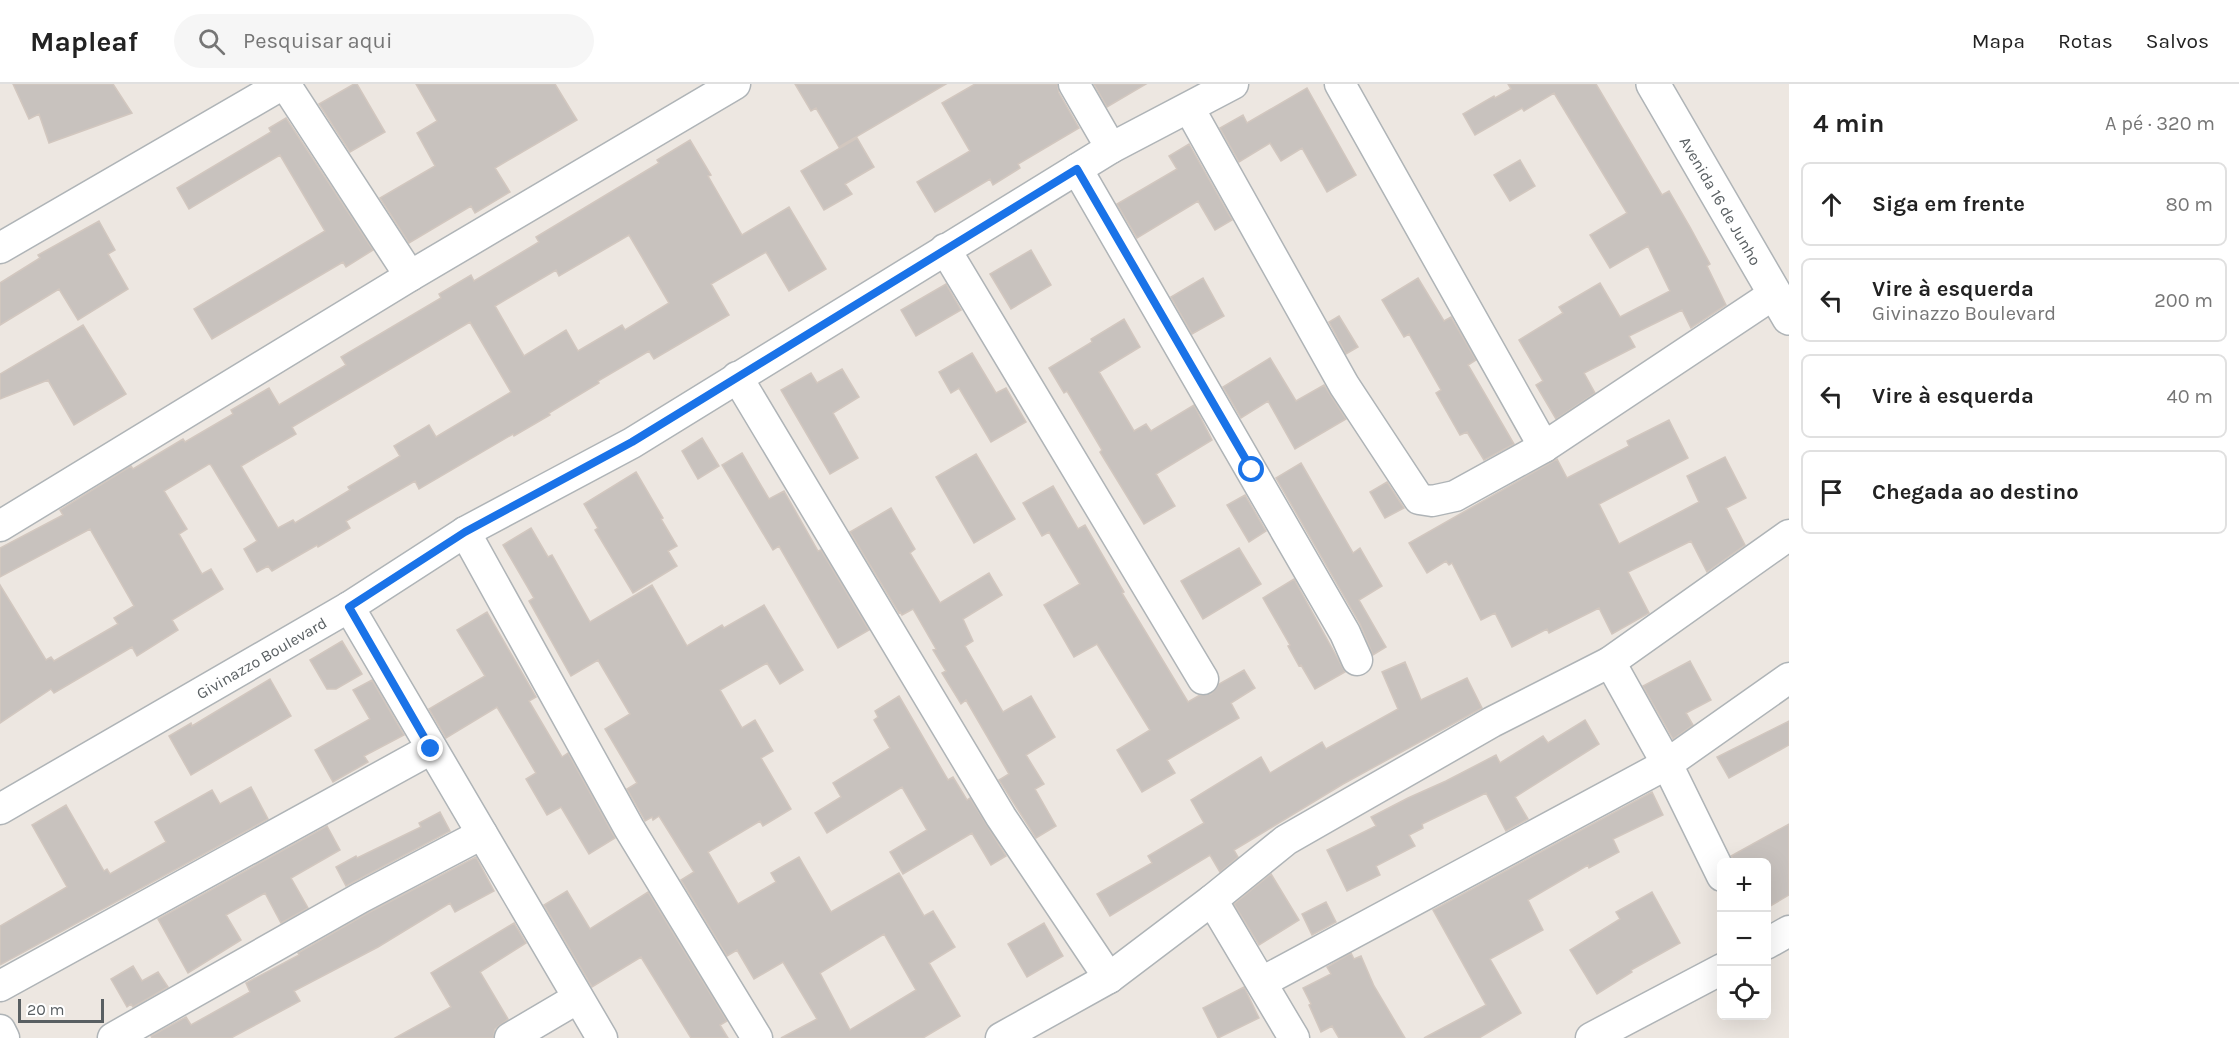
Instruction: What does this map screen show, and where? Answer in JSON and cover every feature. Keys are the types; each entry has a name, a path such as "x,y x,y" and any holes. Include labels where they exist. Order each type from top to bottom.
{"street":[{"path":"0,248 284,84 410,276"},
{"path":"0,526 410,276 735,84"},
{"path":"1074,84 1111,148"},
{"name":"Givinazzo Boulevard","path":"3,800 349,607 465,532 632,442 1111,148 1233,84"},
{"path":"1340,84 1544,447"},
{"name":"Avenida 16 de Junho","path":"1653,84 1782,306"},
{"path":"1189,108 1344,386 1419,499 1432,501 1455,496 1544,447 1782,306"},
{"path":"1077,169 1258,480 1345,633 1357,660"},
{"path":"945,249 1203,679"},
{"path":"737,377 1001,817 1109,978"},
{"path":"465,532 629,828 757,1038"},
{"path":"1001,1038 1109,978 1212,900 1286,840 1492,722 1610,662 1789,536"},
{"path":"349,607 602,1038"},
{"path":"1610,662 1667,764 1717,866"},
{"path":"1262,982 1667,764 1789,678"},
{"path":"0,986 431,749"},
{"path":"113,1038 360,898 482,834"},
{"path":"1212,900 1294,1038"},
{"path":"1771,942 1789,931"},
{"path":"1591,1038 1717,972"},
{"path":"510,1038 578,998"},
{"path":"0,1030 4,1038"}],"building":[{"path":"13,84 113,84 132,113 49,143 39,114 29,119"},
{"path":"357,84 385,132 350,152 319,104"},
{"path":"416,84 555,84 577,120 495,168 510,192 475,213 471,206 409,243 380,198 435,166 417,133 437,121"},
{"path":"795,84 946,84 839,147 816,108 811,111"},
{"path":"975,84 1057,84 1059,93 1079,128 1018,164 1020,168 993,185 990,179 935,212 917,182 970,151 942,103"},
{"path":"1094,84 1146,84 1107,107"},
{"path":"1508,84 1596,84 1662,195 1669,191 1710,264 1707,266 1726,305 1691,328 1682,310 1629,336 1635,347 1584,373 1595,393 1556,419 1536,385 1543,381 1519,340 1563,313 1559,307 1600,283 1620,317 1670,291 1648,246 1610,268 1590,235 1627,213 1554,93 1524,111 1522,108 1475,135 1463,114 1511,89"},
{"path":"1307,88 1356,175 1327,192 1302,148 1281,161 1270,143 1239,162 1220,128 1243,115 1247,123"},
{"path":"286,118 373,250 346,267 343,262 212,339 194,309 325,231 280,155 189,209 177,188 271,132 269,128"},
{"path":"857,138 874,167 845,184 852,194 824,210 801,171"},
{"path":"690,140 742,235 789,207 826,269 789,291 766,252 711,284 729,315 654,359 649,351 598,381 599,383 549,413 550,415 419,489 415,481 346,521 350,528 272,571 268,566 257,572 244,549 257,541 209,464 164,491 187,529 179,534 202,574 211,569 223,589 172,620 178,630 137,656 132,647 54,693 51,689 0,723 0,585 46,660 51,657 54,661 118,624 114,618 134,606 90,529 0,577 0,548 63,515 60,510 131,466 133,469 183,439 185,442 233,414 231,410 269,388 279,405 346,365 341,357 441,298 439,294 471,275 474,281 539,242 536,237 659,163 657,160","holes":["629,235 669,303 625,330 622,325 578,351 566,330 524,356 495,306 556,270 559,276","470,322 511,392 436,437 429,425 394,446 400,456 348,487 350,490 295,523 293,520 278,528 241,466 296,434 292,427"]},
{"path":"1189,144 1232,220 1215,230 1198,201 1137,238 1117,204 1177,169 1169,156"},
{"path":"1520,160 1535,186 1510,201 1494,175"},
{"path":"99,221 115,250 108,254 128,289 78,320 59,289 0,325 0,283 40,258 38,255"},
{"path":"1031,250 1051,285 1011,309 990,274"},
{"path":"1203,278 1224,316 1192,334 1171,297"},
{"path":"1418,278 1444,321 1451,317 1476,360 1468,365 1514,444 1484,460 1467,432 1460,435 1436,393 1441,390 1409,334 1404,337 1382,300"},
{"path":"946,284 961,310 916,336 901,310"},
{"path":"1339,316 1358,347 1346,354 1329,322"},
{"path":"1124,319 1140,347 1099,372 1134,431 1146,424 1151,431 1194,405 1212,440 1156,474 1175,506 1144,524 1100,452 1102,450 1067,391 1064,393 1049,368"},
{"path":"83,325 126,394 74,425 48,380 0,399 0,374"},
{"path":"972,353 996,393 1006,388 1026,422 991,442 959,388 951,393 939,372"},
{"path":"1270,358 1296,401 1324,385 1346,419 1295,449 1268,401 1241,418 1223,387"},
{"path":"842,369 859,397 833,413 858,458 830,474 781,390 811,373 817,383"},
{"path":"1669,420 1688,458 1599,504 1619,544 1699,502 1687,476 1725,457 1746,498 1726,508 1745,545 1707,572 1691,541 1628,572 1649,613 1612,634 1599,608 1549,633 1547,629 1512,647 1495,613 1481,620 1452,563 1449,565 1446,561 1427,573 1409,543 1557,459 1567,478 1629,446 1627,441"},
{"path":"702,438 719,466 698,479 682,451"},
{"path":"742,453 769,499 784,491 818,551 821,550 869,630 838,648 779,546 773,550 722,465"},
{"path":"976,454 1015,519 974,543 936,477"},
{"path":"1301,463 1353,553 1360,548 1382,586 1359,600 1386,647 1373,655 1360,624 1276,478"},
{"path":"636,472 677,546 668,551 677,566 633,593 595,530 598,528 584,504"},
{"path":"1387,482 1404,508 1385,518 1370,492"},
{"path":"1053,486 1078,529 1085,525 1124,592 1122,593 1188,702 1200,695 1211,694 1219,684 1244,670 1255,688 1231,703 1239,718 1167,760 1175,773 1142,792 1117,750 1150,730 1097,644 1074,657 1044,605 1080,584 1049,532 1042,536 1023,503"},
{"path":"1245,495 1266,531 1249,542 1227,505"},
{"path":"891,508 915,549 910,553 940,603 989,573 1002,595 963,619 973,641 965,646 1003,712 1031,696 1055,737 1026,755 1044,784 1035,789 1056,826 1036,838 999,780 1009,774 966,700 961,704 942,673 946,671 913,609 902,615 899,613 850,532"},
{"path":"531,528 548,557 552,555 590,622 652,585 687,646 722,625 724,628 764,605 803,670 780,684 767,663 720,690 742,728 755,720 773,751 761,758 791,809 763,826 760,821 708,852 738,904 776,882 771,873 799,857 831,912 899,873 924,916 933,911 955,947 929,963 960,1016 923,1038 781,1038 817,1019 783,962 754,979 737,950 727,956 681,880 694,872 659,816 645,821 627,789 637,783 605,729 630,714 598,660 571,676 529,601 534,598 503,545","holes":["884,934 916,990 850,1030 820,973"]},
{"path":"1239,548 1261,584 1203,619 1181,581"},
{"path":"1294,579 1345,672 1315,689 1301,665 1299,666 1288,646 1290,645 1263,598"},
{"path":"487,612 536,697 529,701 562,757 568,753 615,838 589,854 561,807 547,815 526,779 536,773 497,707 446,738 429,709 485,676 457,630"},
{"path":"342,641 362,674 336,689 327,689 310,660"},
{"path":"1690,661 1711,700 1686,713 1693,725 1673,739 1643,686"},
{"path":"1405,662 1421,700 1467,678 1482,708 1343,784 1234,850 1238,857 1220,872 1210,855 1110,916 1097,894 1152,863 1148,856 1204,823 1191,800 1261,757 1270,773 1322,742 1326,749 1398,709 1382,672"},
{"path":"270,679 291,716 191,775 169,736 191,723 192,726"},
{"path":"372,680 404,735 364,756 368,762 333,782 315,750 370,719 353,690"},
{"path":"899,696 948,780 953,777 967,800 970,798 1006,856 991,865 972,833 903,874 890,852 927,830 902,787 827,833 815,813 841,797 833,783 890,748 874,720 878,717 875,711"},
{"path":"1585,720 1599,744 1515,797 1528,819 1506,831 1486,793 1422,824 1423,828 1409,835 1415,846 1376,866 1380,875 1347,891 1327,850 1376,826 1371,817 1496,755 1500,763 1543,736 1548,743"},
{"path":"1789,721 1789,745 1729,778 1717,757"},
{"path":"251,787 268,819 0,965 0,926 67,887 32,825 66,805 104,871 107,869 110,874 166,842 155,822 212,790 220,804"},
{"path":"1652,792 1663,815 1613,839 1619,852 1589,868 1588,865 1528,900 1543,930 1490,959 1521,1013 1479,1038 1424,1038 1486,1005 1433,910"},
{"path":"440,812 450,831 346,886 336,867 421,827 419,823"},
{"path":"1789,824 1789,895 1771,906 1771,858 1732,858 1731,856"},
{"path":"327,826 340,850 291,878 308,908 281,923 265,893 226,915 241,940 188,973 158,919"},
{"path":"476,857 494,891 455,912 450,903 378,947 294,991 300,1001 231,1038 152,1038 151,1036 186,1017 191,1025 250,992 246,983 299,955 298,953 368,913"},
{"path":"1271,874 1299,920 1259,945 1234,904"},
{"path":"567,891 590,929 648,892 727,1021 720,1025 728,1038 691,1038 641,957 592,987 544,905"},
{"path":"1652,892 1680,943 1631,970 1632,972 1597,994 1570,950 1620,919 1616,912"},
{"path":"1326,902 1336,922 1312,935 1302,914"},
{"path":"514,923 526,943 480,972 508,1019 495,1029 493,1038 395,1038 451,1007 431,973"},
{"path":"1044,923 1063,956 1027,977 1008,944"},
{"path":"1351,953 1354,959 1361,956 1374,986 1405,1038 1339,1038 1332,1026 1321,1032 1303,988 1331,974 1327,967"},
{"path":"133,966 142,981 158,972 168,987 133,1007 131,1004 127,1007 111,979"},
{"path":"1244,987 1259,1018 1218,1038 1203,1008"}],"route":[{"path":"431,749 349,607 465,532 632,442 1077,169 1252,470"}]}
